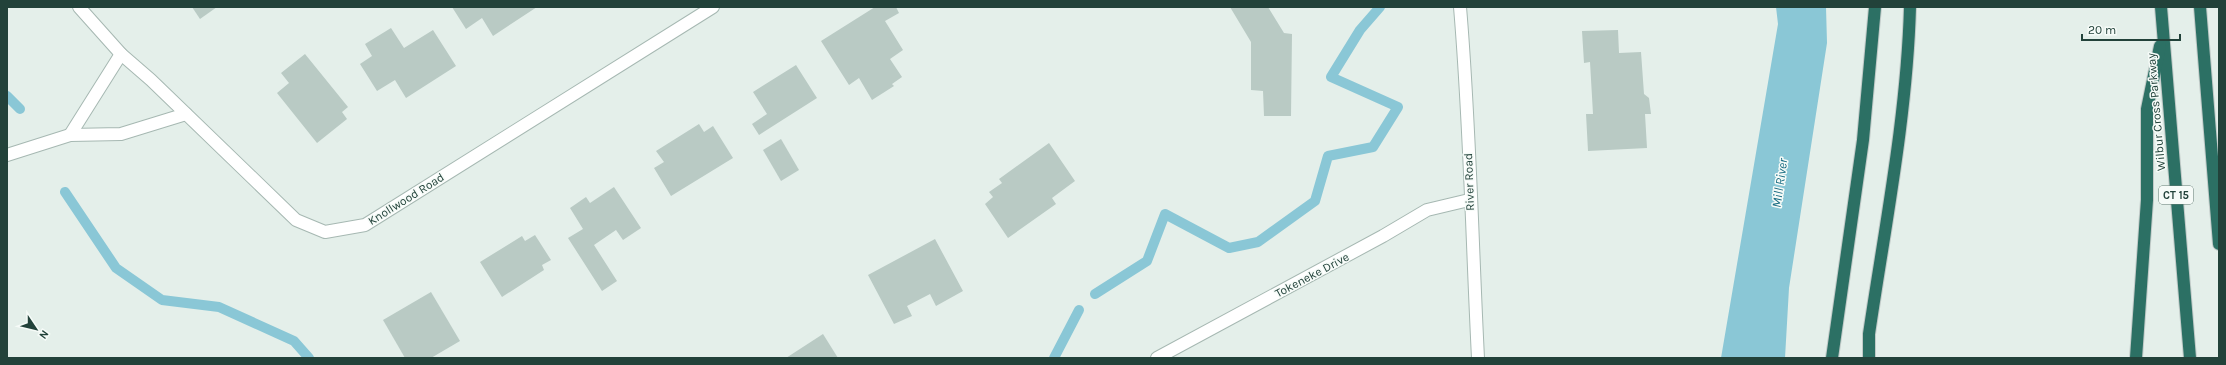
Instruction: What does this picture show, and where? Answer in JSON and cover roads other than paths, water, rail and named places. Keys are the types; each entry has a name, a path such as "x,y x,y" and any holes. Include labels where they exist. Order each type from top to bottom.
{"highway":[{"path":"1832,358 1863,140 1875,7"},
{"path":"1869,358 1869,334 1898,140 1909,43 1910,7"},
{"name":"Wilbur Cross Parkway","path":"2161,7 2190,358"},
{"path":"2200,7 2219,244"},
{"path":"2136,358 2147,200 2147,109 2163,33"}],"street":[{"name":"Knollwood Road","path":"79,7 121,54 186,114 296,220 325,232 365,225 713,7"},
{"name":"River Road","path":"1460,7 1467,92 1469,200 1478,358"},
{"path":"70,135 121,54"},
{"path":"7,155 70,135 121,134 186,114"},
{"name":"Tokeneke Drive","path":"1158,358 1383,236 1427,210 1469,200"}],"water":[{"name":"Mill River","path":"1776,7 1826,7 1827,43 1789,288 1785,358 1721,358 1778,24"}],"waterway":[{"path":"1095,294 1147,261 1165,214 1229,248 1258,242 1315,201 1328,156 1373,147 1398,107 1331,77 1360,30 1380,7"},
{"path":"7,96 20,109"},
{"path":"65,192 116,268 162,300 219,307 294,341 309,358"},
{"path":"1054,358 1079,310"}]}
